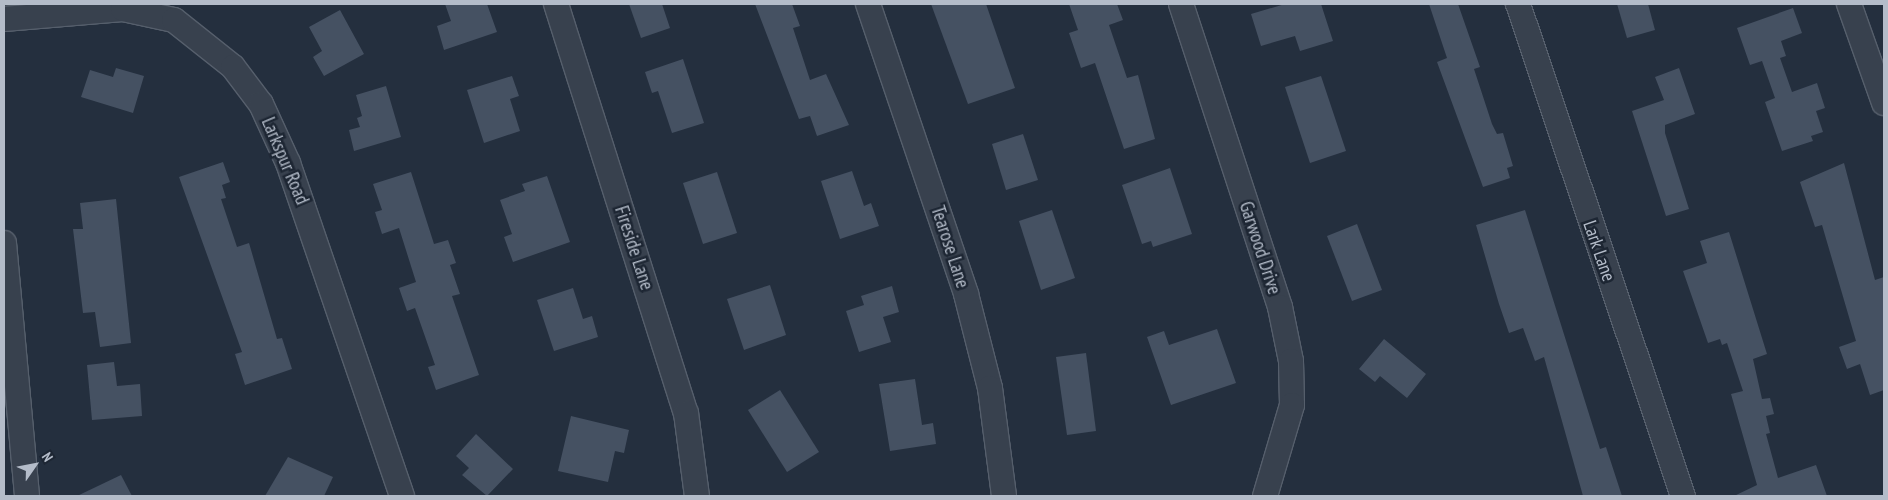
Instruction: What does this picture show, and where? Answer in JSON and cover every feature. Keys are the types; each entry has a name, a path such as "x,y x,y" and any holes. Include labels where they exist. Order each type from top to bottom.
{"street":[{"name":"Fireside Lane","path":"556,4 686,414 697,496"},
{"name":"Tearose Lane","path":"868,4 966,294 990,388 1004,496"},
{"name":"Garwood Drive","path":"1181,4 1280,307 1292,361 1292,405 1265,496"},
{"name":"Lark Lane","path":"1518,4 1683,496"},
{"path":"1849,4 1884,103"},
{"name":"Larkspur Road","path":"4,19 124,9 174,20 233,67 261,104 288,163 402,496"},
{"path":"4,243 27,496"}],"building":[{"path":"445,4 487,4 497,32 444,50 437,26 451,21"},
{"path":"629,4 662,4 670,28 641,38"},
{"path":"755,4 792,4 800,26 793,28 810,80 826,74 849,125 817,136 810,116 799,119"},
{"path":"931,4 986,4 1015,88 968,104"},
{"path":"1069,4 1117,4 1123,20 1109,25 1127,78 1138,75 1155,139 1124,149 1095,63 1081,68 1069,33 1078,30"},
{"path":"1285,4 1321,4 1333,41 1300,51 1295,36 1261,46 1251,14"},
{"path":"1429,4 1458,4 1480,67 1474,69 1492,124 1497,134 1503,133 1513,166 1507,168 1510,178 1483,187 1437,62 1447,58"},
{"path":"1617,4 1648,4 1655,30 1627,38"},
{"path":"1793,8 1802,33 1781,41 1786,56 1780,58 1792,92 1817,83 1825,108 1816,111 1823,132 1811,136 1813,141 1782,151 1765,102 1775,98 1762,61 1750,65 1737,28"},
{"path":"340,10 364,54 324,76 313,57 322,51 309,27"},
{"path":"683,59 704,123 672,133 658,91 652,93 645,72"},
{"path":"116,68 144,76 133,113 81,97 90,70 113,77"},
{"path":"1679,68 1695,114 1665,125 1665,133 1689,209 1666,216 1632,111 1664,100 1655,77"},
{"path":"512,76 519,96 510,99 520,131 484,143 467,90"},
{"path":"1321,76 1346,151 1310,163 1285,87"},
{"path":"386,86 401,137 354,151 349,130 360,127 357,118 362,116 356,95"},
{"path":"1023,134 1038,180 1006,190 992,144"},
{"path":"223,162 230,182 222,185 226,198 221,199 237,247 249,243 277,339 282,338 292,369 245,385 235,354 242,352 179,177"},
{"path":"1844,163 1875,280 1884,277 1884,390 1870,395 1860,364 1847,369 1839,347 1856,341 1822,225 1815,227 1800,182"},
{"path":"1170,168 1192,234 1153,247 1151,241 1142,244 1122,185"},
{"path":"852,171 864,206 871,203 879,226 840,239 821,181"},
{"path":"411,172 434,244 448,240 456,263 450,265 460,294 452,296 479,375 436,390 428,367 435,365 415,308 407,311 399,288 416,282 399,228 382,234 375,212 382,210 373,184"},
{"path":"717,172 737,233 703,244 683,183"},
{"path":"547,176 570,242 513,262 504,237 512,234 500,200 525,191 522,184"},
{"path":"116,199 131,343 100,347 95,312 83,313 73,229 83,229 80,203"},
{"path":"1052,210 1075,278 1041,290 1019,221"},
{"path":"1525,210 1600,449 1606,447 1622,496 1583,496 1544,357 1535,361 1523,328 1509,333 1499,304 1476,225"},
{"path":"1357,224 1382,290 1352,301 1327,236"},
{"path":"1729,232 1767,354 1753,359 1762,399 1770,398 1774,414 1766,416 1770,433 1766,434 1778,478 1816,465 1827,496 1734,496 1757,485 1731,394 1743,391 1727,343 1722,345 1720,339 1708,343 1683,271 1707,263 1700,241"},
{"path":"770,285 786,335 744,350 727,299"},
{"path":"892,286 899,312 883,317 891,342 859,352 846,311 864,305 861,296"},
{"path":"573,288 583,319 592,316 598,337 554,351 537,300"},
{"path":"1217,329 1236,383 1171,405 1147,337 1164,331 1169,345"},
{"path":"1384,339 1426,374 1407,398 1380,376 1375,382 1359,369"},
{"path":"1086,353 1096,431 1067,435 1056,357"},
{"path":"114,362 117,386 140,384 142,416 92,420 87,365"},
{"path":"915,379 922,425 933,423 936,444 890,451 879,384"},
{"path":"780,390 819,452 787,472 748,410"},
{"path":"571,416 629,430 624,453 615,451 608,482 558,471"},
{"path":"476,434 513,469 487,496 462,475 469,468 456,456"},
{"path":"288,457 333,477 324,496 265,496"},
{"path":"121,475 132,496 77,496"}]}
